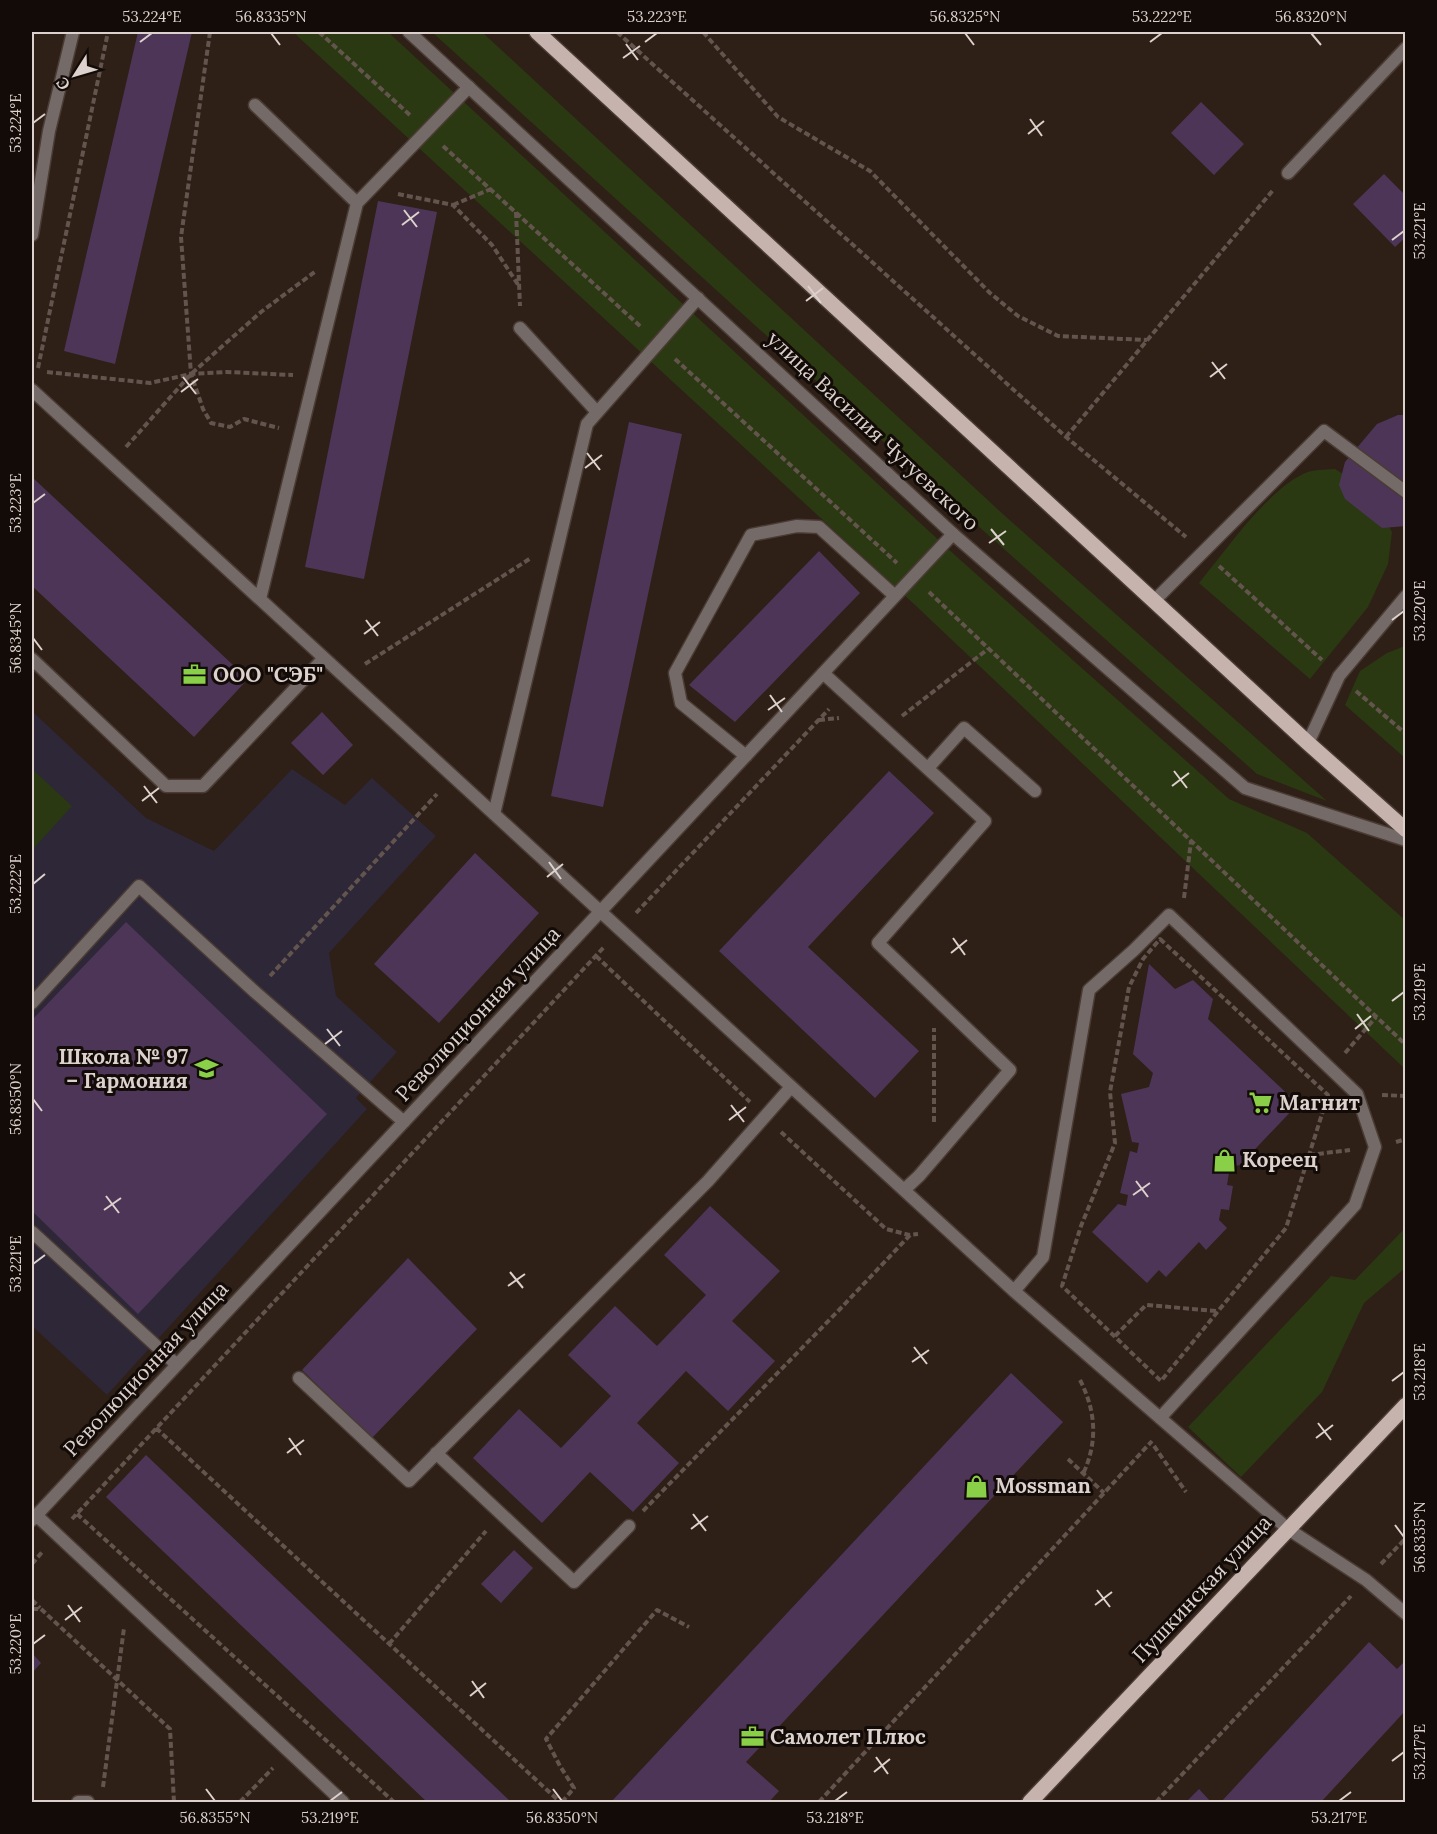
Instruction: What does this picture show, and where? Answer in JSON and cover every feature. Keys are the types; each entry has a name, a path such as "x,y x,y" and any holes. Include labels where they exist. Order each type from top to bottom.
{"main road":[{"path":"537,32 1308,743 1406,830"},
{"name":"Пушкинская улица","path":"1030,1803 1406,1404"}],"street":[{"path":"32,235 49,131 73,32"},
{"name":"улица Василия Чугуевского","path":"409,32 953,534 1245,788 1406,840"},
{"path":"1288,173 1406,48"},
{"path":"260,599 357,203 469,87"},
{"path":"255,105 357,203"},
{"path":"494,814 587,424 698,297"},
{"path":"520,328 597,412"},
{"path":"32,390 1010,1286 1288,1529 1366,1580 1406,1614"},
{"path":"1154,601 1324,431 1406,492"},
{"path":"746,756 681,704 675,673 751,536 797,526 819,527 895,596"},
{"name":"Революционная улица","path":"34,1518 953,534"},
{"path":"1308,743 1339,676 1406,596"},
{"path":"32,658 166,786 203,786 324,658"},
{"path":"823,672 985,821 878,943 1010,1070 919,1176 904,1190"},
{"path":"928,768 963,728 1035,791"},
{"path":"32,1003 139,886 255,992 404,1122"},
{"path":"1010,1286 1043,1257 1089,990 1169,915 1357,1094 1375,1147 1355,1205 1253,1316 1164,1421"},
{"path":"299,1378 409,1481 708,1181 791,1087"},
{"path":"32,1232 177,1365"},
{"path":"436,1453 574,1582 629,1526"},
{"path":"34,1518 58,1535 344,1803"},
{"path":"78,1803 88,1803"}],"path":[{"path":"37,371 108,32"},
{"path":"210,32 181,237 191,374 203,409 211,423 230,427 244,419 300,434"},
{"path":"617,32 1066,437 1203,552 1406,734"},
{"path":"703,32 778,117 870,171 990,293 1018,316 1058,336 1147,340"},
{"path":"1066,437 1288,173"},
{"path":"372,188 453,205 492,245 519,286"},
{"path":"453,205 491,189"},
{"path":"516,212 520,328"},
{"path":"112,463 191,374 261,312 346,248"},
{"path":"32,371 150,383 191,374 227,372 315,376"},
{"path":"345,677 559,540"},
{"path":"885,729 988,648"},
{"path":"32,1564 620,930 845,692"},
{"path":"255,992 453,777"},
{"path":"1160,939 1328,1095 1286,1228 1161,1381 1115,1336 1062,1286 1081,1226 1115,1143 1110,1092 1129,987 1143,959 1160,939"},
{"path":"596,956 886,1229 909,1235 919,1233"},
{"path":"933,1159 934,998"},
{"path":"372,1156 395,1173"},
{"path":"629,1526 909,1235 932,1216"},
{"path":"1115,1336 1146,1305 1253,1316"},
{"path":"1083,1474 1091,1458 1094,1436 1088,1396 1079,1374 1088,1381"},
{"path":"135,1409 561,1803 574,1788 546,1739 657,1610 689,1627"},
{"path":"819,1803 1151,1442 1164,1421"},
{"path":"1151,1442 1186,1492"},
{"path":"1068,1459 1104,1493"},
{"path":"56,1494 394,1803"},
{"path":"389,1644 501,1514"},
{"path":"1156,1803 1406,1538"},
{"path":"32,1600 170,1729 174,1803"},
{"path":"103,1791 128,1601"},
{"path":"32,1609 41,1609"},
{"path":"240,1803 289,1751"}],"shaded area":[{"name":"Школа № 97 – Гармония","path":"32,711 146,818 214,851 292,769 345,805 372,778 436,836 329,953 336,996 397,1052 356,1098 367,1109 107,1395 32,1326"}],"green space":[{"path":"293,32 388,32 957,557 1229,799 1307,833 1405,920 1405,1069 914,604"},
{"path":"432,32 482,32 1005,516 1327,801 1257,774 877,436"},
{"path":"1335,469 1361,485 1379,508 1392,532 1388,564 1368,607 1310,679 1199,583 1247,523 1289,482 1314,470"},
{"path":"1406,646 1405,758 1345,705 1360,671 1387,653"},
{"path":"32,769 72,806 32,850"},
{"path":"1405,1228 1405,1268 1364,1303 1322,1392 1241,1477 1188,1427 1331,1276 1355,1280"}],"building":[{"path":"138,32 192,32 115,364 64,351"},
{"path":"1201,102 1244,144 1214,175 1171,133"},
{"path":"1384,174 1406,196 1406,237 1395,247 1353,204"},
{"path":"378,201 437,212 364,579 305,567"},
{"path":"1398,415 1406,415 1406,526 1382,528 1345,499 1339,485 1345,462 1377,424"},
{"path":"629,422 682,434 603,807 551,796"},
{"path":"32,477 248,679 194,737 32,586"},
{"path":"819,551 860,593 735,722 689,685"},
{"path":"322,712 353,745 323,775 291,743"},
{"path":"889,771 934,813 808,947 919,1051 875,1098 719,951"},
{"path":"475,853 539,913 439,1023 374,964"},
{"path":"126,922 327,1114 138,1314 32,1211 32,1020"},
{"path":"1149,964 1175,989 1193,980 1213,999 1208,1019 1298,1104 1240,1165 1230,1167 1227,1185 1233,1186 1229,1210 1221,1209 1219,1220 1227,1228 1206,1250 1199,1242 1166,1277 1159,1270 1147,1283 1092,1232 1118,1204 1126,1206 1128,1195 1120,1193 1130,1151 1137,1153 1139,1143 1132,1142 1121,1094 1149,1087 1153,1073 1133,1054"},
{"path":"710,1206 780,1271 732,1321 775,1361 728,1411 686,1371 637,1423 679,1463 633,1512 590,1472 542,1523 473,1458 519,1409 561,1448 611,1396 568,1355 615,1306 657,1346 706,1295 664,1255"},
{"path":"408,1258 477,1329 372,1438 302,1370"},
{"path":"1011,1373 1063,1422 746,1762 779,1791 769,1802 611,1802"},
{"path":"146,1455 511,1802 427,1802 106,1497"},
{"path":"514,1550 533,1568 501,1603 481,1584"},
{"path":"1369,1642 1397,1669 1403,1663 1406,1665 1406,1710 1321,1802 1221,1802"},
{"path":"32,1653 41,1663 32,1673"},
{"path":"1199,1789 1211,1802 1186,1802"}],"place":[{"name":"ООО \"СЭБ\"","path":"195,675"},
{"name":"Школа № 97 – Гармония","path":"206,1069"},
{"name":"Магнит","path":"1261,1103"},
{"name":"Кореец","path":"1224,1160"},
{"name":"Mossman","path":"977,1486"},
{"name":"Самолет Плюс","path":"752,1737"}]}
